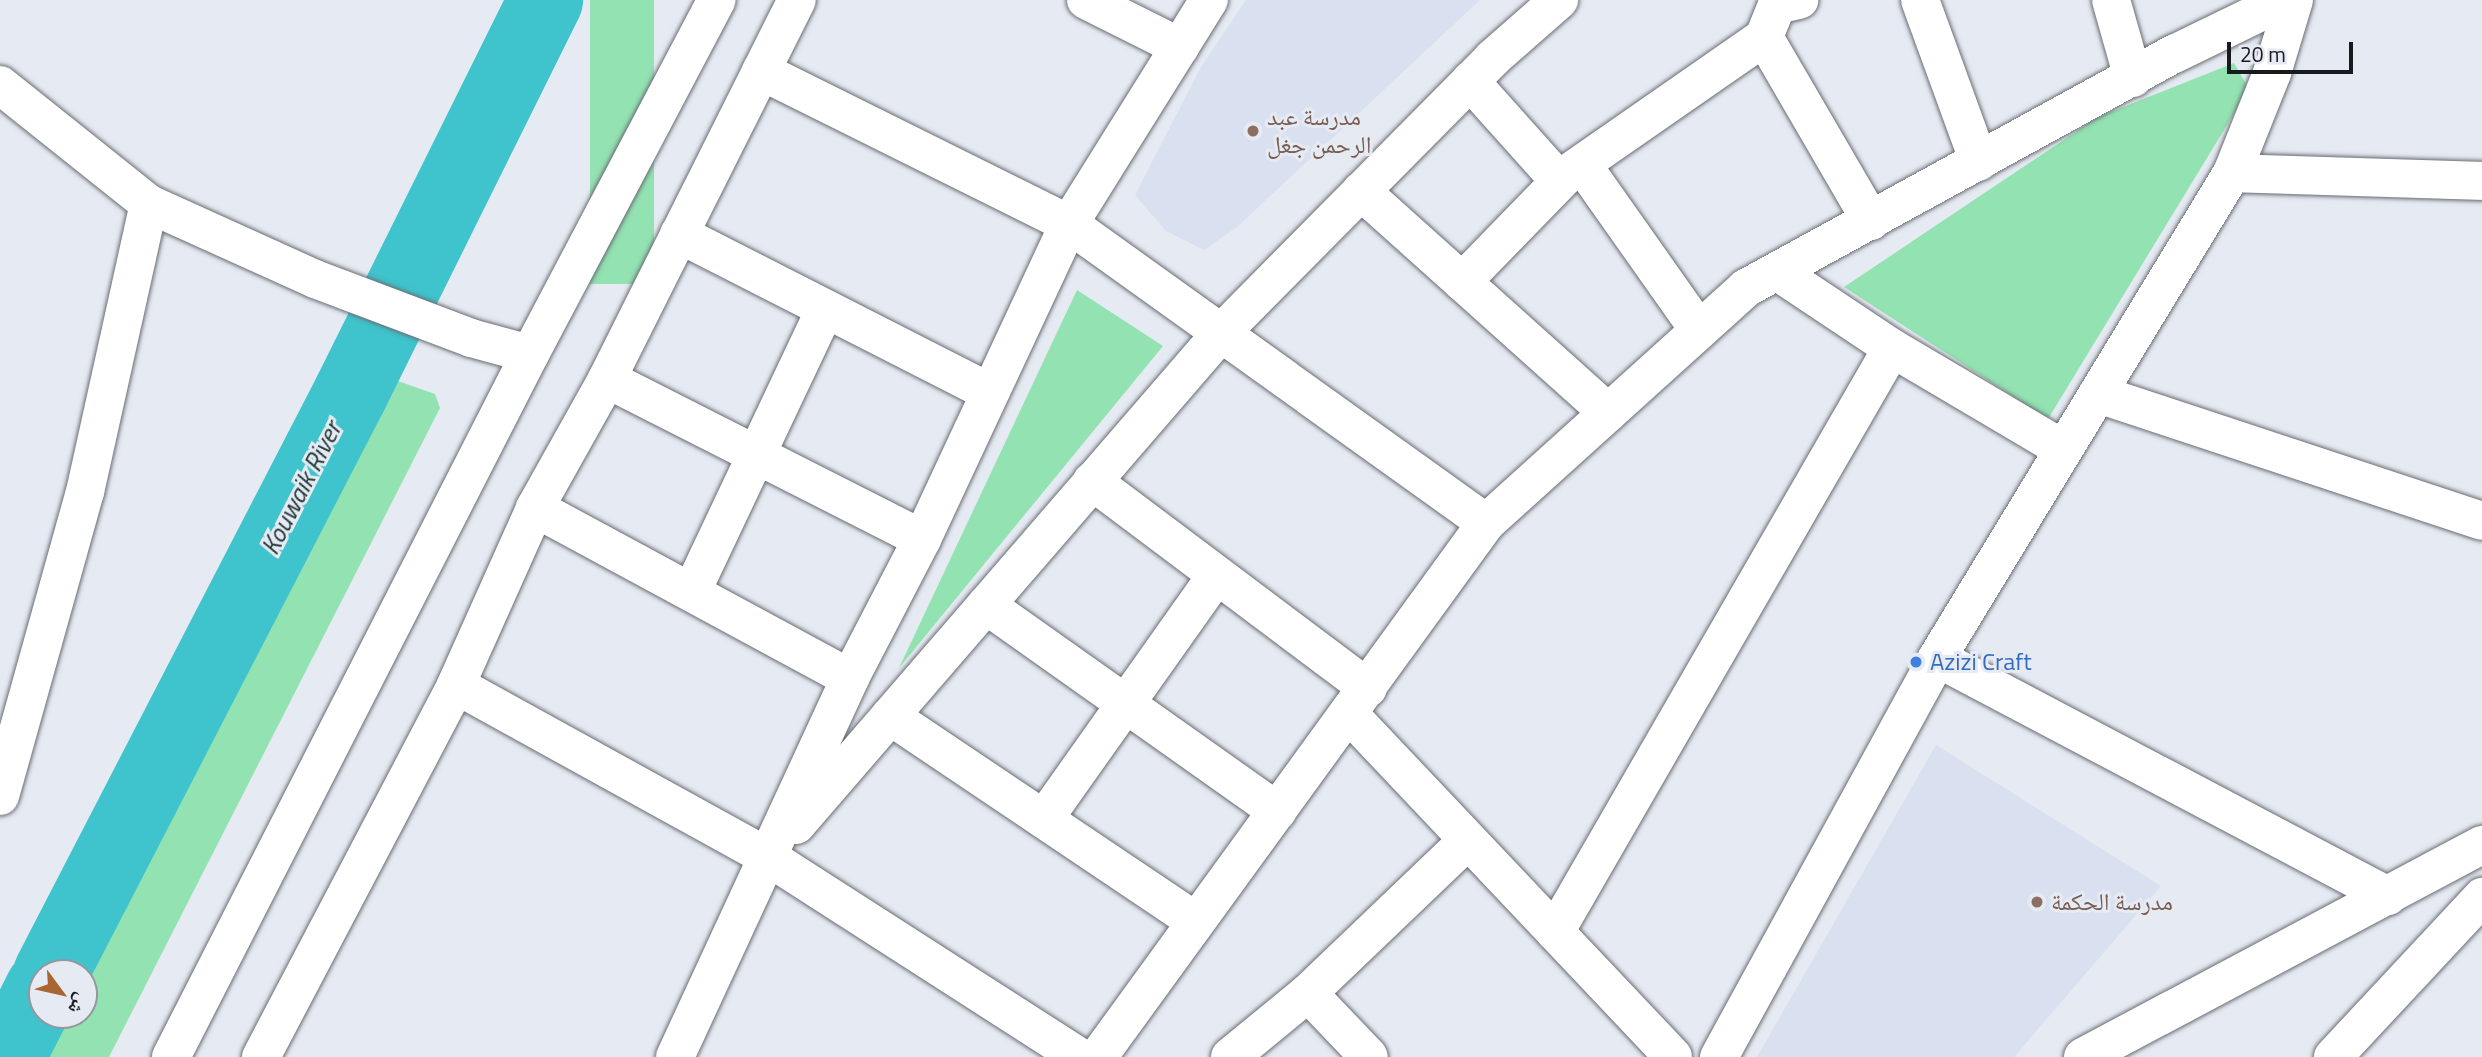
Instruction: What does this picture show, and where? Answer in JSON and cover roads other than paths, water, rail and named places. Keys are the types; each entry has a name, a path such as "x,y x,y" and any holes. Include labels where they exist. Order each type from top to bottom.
{"street":[{"path":"171,1057 530,354 717,0"},
{"path":"261,1057 456,685 535,508 607,379 797,0"},
{"path":"1086,0 1180,47"},
{"path":"675,1057 850,678 922,539 1069,224 1209,0"},
{"path":"768,857 1222,331 1470,81 1559,0"},
{"path":"1920,0 1979,162"},
{"path":"2111,0 2133,78"},
{"path":"1098,1057 1194,920 1359,701 1486,523 1746,288 2133,78 2285,0"},
{"path":"1718,1057 1937,658 2061,448 2098,394 2232,173 2272,73 2294,0"},
{"path":"1462,282 1567,174 1779,10 1871,221"},
{"path":"761,71 1069,224 1222,331 1486,523"},
{"path":"1470,81 1555,176 1586,170 1699,330"},
{"path":"0,85 149,204 315,279 471,338 530,354"},
{"path":"2232,173 2482,181"},
{"path":"1361,191 1608,413"},
{"path":"0,796 85,492 149,204"},
{"path":"680,234 824,312 989,392"},
{"path":"1778,271 1892,348 2061,448"},
{"path":"692,591 754,453 824,312"},
{"path":"1555,932 1892,348"},
{"path":"607,379 922,539"},
{"path":"2098,394 2482,521"},
{"path":"1092,481 1217,575 1359,701 1468,840 1673,1057"},
{"path":"535,508 850,678"},
{"path":"1044,819 1217,575"},
{"path":"986,604 1277,811"},
{"path":"1937,658 2388,896"},
{"path":"456,685 768,857 1079,1057"},
{"path":"890,716 1194,920"},
{"path":"1230,1057 1308,993 1468,840"},
{"path":"2083,1057 2482,845"},
{"path":"2333,1057 2482,897"},
{"path":"1308,993 1369,1057"}],"waterway":[{"name":"Kouwaik River","path":"57,959 350,393 545,0"},
{"name":"Kouwaik River","path":"7,1057 28,1016"}],"place":[{"name":"مدرسة عبد الرحمن جغل","path":"1253,131"},
{"name":"Azizi Craft","path":"1916,662"},
{"name":"مدرسة الحكمة","path":"2037,902"}]}
